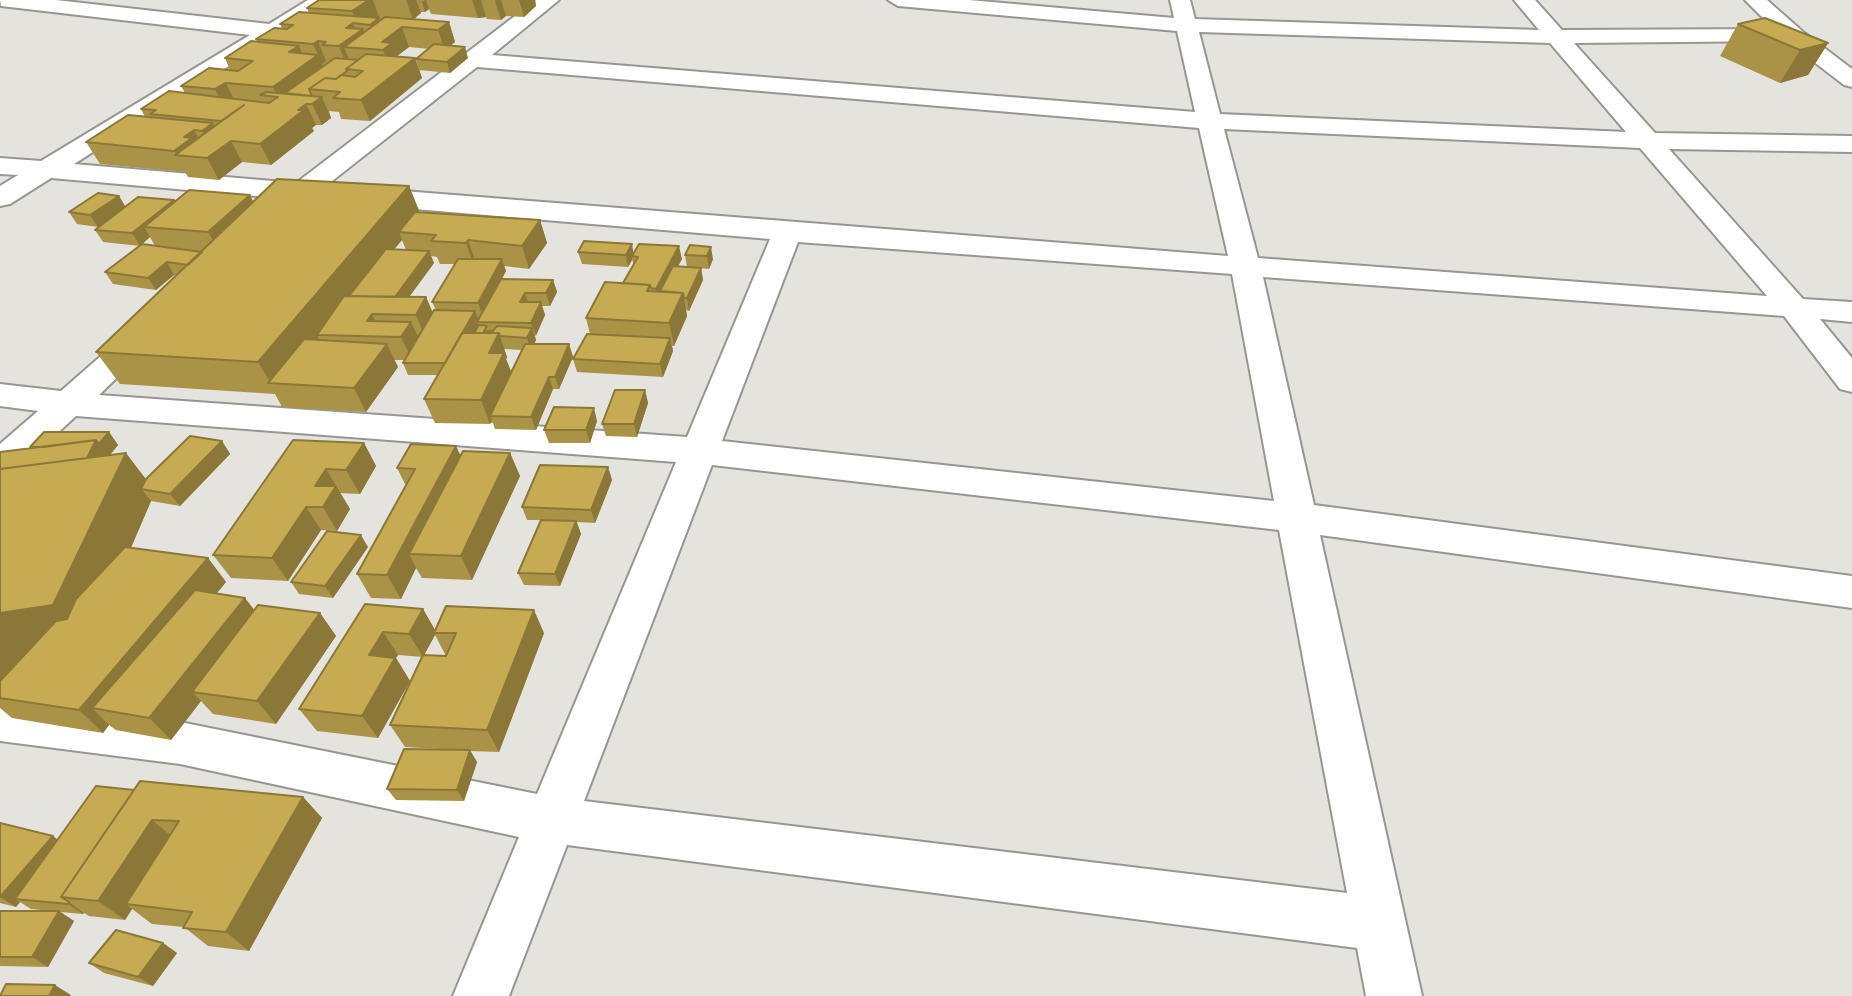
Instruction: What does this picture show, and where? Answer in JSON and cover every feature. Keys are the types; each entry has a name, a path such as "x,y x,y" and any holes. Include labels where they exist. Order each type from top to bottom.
{"street":[{"path":"1,0 272,31"},
{"path":"0,198 323,0"},
{"path":"269,220 299,193 549,0"},
{"path":"898,0 1182,13 1558,37 1794,36"},
{"path":"1524,0 1795,309 1852,381"},
{"path":"1755,0 1794,36 1852,80"},
{"path":"1182,13 1246,269 1300,518 1394,996"},
{"path":"472,60 1208,121 1648,141 1852,144"},
{"path":"0,166 299,193 1246,269 1852,312"},
{"path":"481,996 787,232"},
{"path":"0,466 170,312"},
{"path":"0,395 71,404 699,452 1300,518 1852,592"},
{"path":"0,721 180,743 551,820 1380,924"}],"building":[{"path":"319,0 369,0 352,11 307,8"},
{"path":"299,12 379,18 370,25 353,23 346,28 363,29 339,46 322,45 326,42 318,41 313,44 256,39 274,28 287,29 293,25 280,24"},
{"path":"385,17 449,22 438,30 402,27 382,42 392,43 383,50 344,47"},
{"path":"1765,18 1828,43 1800,50 1738,24"},
{"path":"251,41 299,46 289,52 318,55 273,87 226,83 215,89 181,86 209,68 238,71 253,61 225,58"},
{"path":"434,44 465,47 447,62 416,59"},
{"path":"366,54 415,58 361,100 333,98 340,92 309,89 325,78 336,79 341,75 355,77 363,71 346,69"},
{"path":"335,58 358,60 336,79 325,78 309,89 312,96 285,93"},
{"path":"169,91 269,103 278,97 260,95 266,92 322,97 298,110 304,110 260,144 231,141 207,158 175,155 244,105 221,121 150,114 156,110 141,109"},
{"path":"128,115 213,123 202,131 194,130 184,137 192,138 174,151 86,142"},
{"path":"277,179 409,186 258,362 96,352"},
{"path":"189,190 250,195 208,232 144,227"},
{"path":"98,193 119,196 90,215 69,212"},
{"path":"138,197 174,200 132,233 95,230"},
{"path":"415,212 540,220 522,246 468,240 466,243 431,241 436,235 399,232"},
{"path":"584,241 632,244 626,255 578,252"},
{"path":"142,244 202,252 188,265 167,262 148,278 105,272"},
{"path":"639,244 679,246 656,289 650,285 623,283 638,257 632,256"},
{"path":"690,245 711,247 707,256 685,255"},
{"path":"386,249 429,251 395,297 349,296"},
{"path":"458,259 502,259 478,303 432,302"},
{"path":"673,266 701,268 687,298 684,298 683,293 660,291"},
{"path":"501,279 553,280 546,293 525,293 520,302 541,302 531,323 477,322"},
{"path":"605,282 650,285 647,291 683,293 669,323 586,318"},
{"path":"344,296 426,297 416,315 372,314 367,321 411,322 401,337 317,335"},
{"path":"434,310 475,311 445,363 403,363"},
{"path":"479,325 487,326 484,331 493,331 497,326 532,328 527,338 500,336 499,333 474,333"},
{"path":"462,333 499,333 489,353 504,353 481,400 424,399"},
{"path":"587,334 670,338 660,364 573,359"},
{"path":"304,339 387,344 354,388 268,383"},
{"path":"525,344 569,344 555,377 549,377 531,417 490,416"},
{"path":"615,390 645,390 634,424 602,424"},
{"path":"554,407 594,408 586,430 544,430"},
{"path":"44,432 109,432 99,444 96,440 30,447"},
{"path":"190,436 222,441 170,494 141,489 146,479"},
{"path":"96,440 87,458 0,469 0,452"},
{"path":"293,440 364,443 346,470 326,469 315,486 336,486 323,507 306,507 272,558 213,555"},
{"path":"411,444 456,446 387,575 357,574 415,469 397,468"},
{"path":"463,451 510,453 461,556 409,554"},
{"path":"126,453 53,605 0,613 0,469"},
{"path":"540,465 608,467 591,510 522,507"},
{"path":"541,520 576,521 555,574 518,573"},
{"path":"327,531 361,535 325,586 291,582"},
{"path":"125,547 208,558 79,710 0,698 0,681 56,621 67,619 76,599"},
{"path":"195,590 245,598 149,718 92,708"},
{"path":"365,604 423,609 409,634 383,632 369,655 395,658 362,716 299,709"},
{"path":"258,605 320,613 257,701 192,692"},
{"path":"446,606 534,610 487,730 390,725 423,655 446,656 456,633 434,633"},
{"path":"404,749 470,750 457,790 387,789"},
{"path":"140,781 303,797 226,932 183,928 192,912 126,904 179,821 152,820 98,901 61,897"},
{"path":"96,786 134,790 61,897 69,902 68,904 15,899"},
{"path":"0,823 53,836 0,897"},
{"path":"0,911 59,911 32,957 0,957"},
{"path":"116,930 163,943 138,977 89,963"},
{"path":"6,984 55,985 49,996 0,996"}]}
